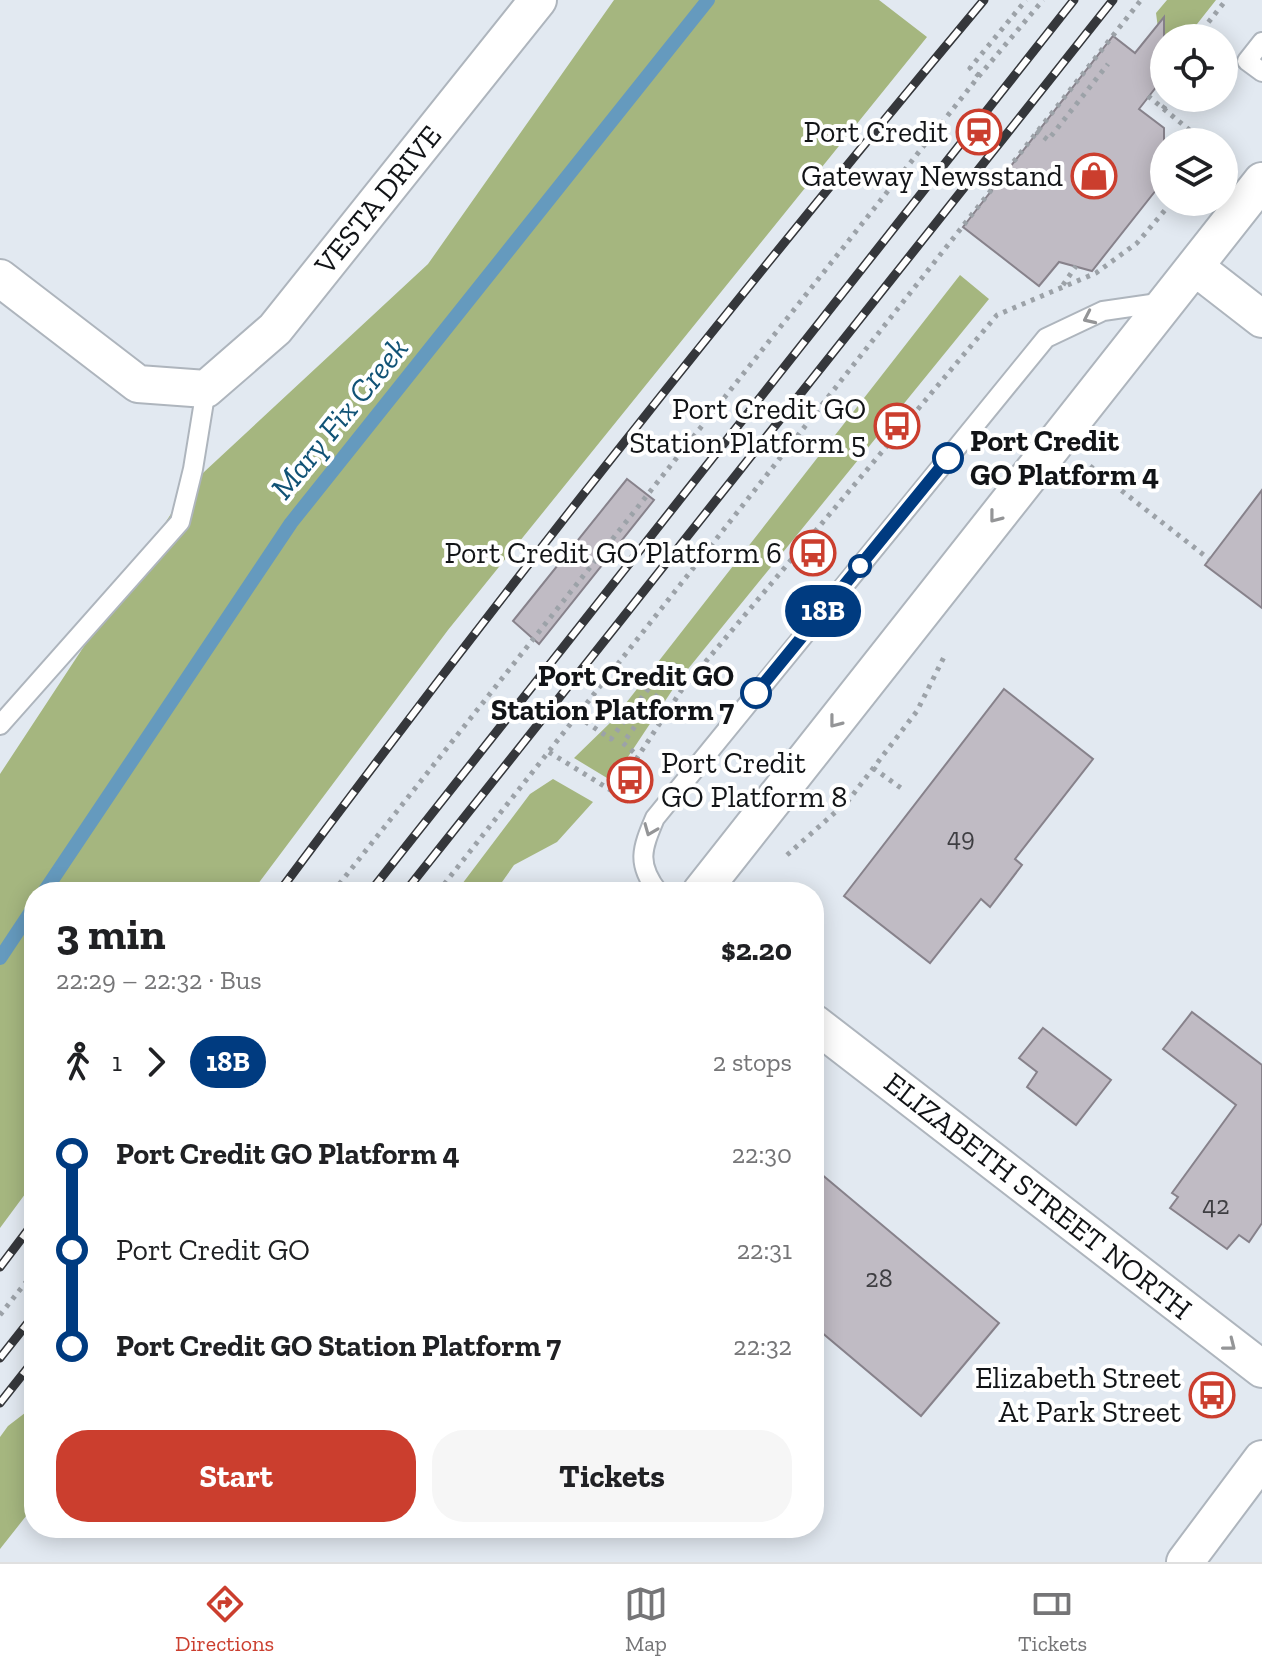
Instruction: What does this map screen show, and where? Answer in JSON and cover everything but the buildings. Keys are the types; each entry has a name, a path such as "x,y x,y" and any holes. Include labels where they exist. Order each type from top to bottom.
{"street":[{"name":"VESTA DRIVE","path":"206,389 275,329 538,0"},
{"path":"709,882 1262,181"},
{"path":"1195,267 1262,319"},
{"path":"0,278 138,384 206,389"},
{"name":"ELIZABETH STREET NORTH","path":"824,1031 1262,1369"},
{"path":"1185,1562 1262,1459"}],"lane":[{"path":"1262,42 1247,61 1262,72"},
{"path":"650,882 645,875 644,845 655,818 1046,338 1103,311 1165,302"},
{"path":"0,725 180,522 206,389"}],"path":[{"path":"979,76 970,68 1026,0"},
{"path":"341,882 979,76 1043,0"},
{"path":"446,882 1141,0"},
{"path":"1207,24 1226,0"},
{"path":"1036,131 1048,140 1108,64"},
{"path":"1167,112 1187,128"},
{"path":"614,793 681,691 997,315 1096,273 1137,243 1160,216"},
{"path":"1062,286 1076,266"},
{"path":"1055,441 1209,559"},
{"path":"577,716 611,739 666,665 678,666 623,743 638,756"},
{"path":"549,752 597,782"},
{"path":"873,768 901,788"},
{"path":"0,1315 24,1285"}],"green space":[{"path":"614,0 879,0 927,37 448,630 259,882 24,882 24,1196 0,1228 0,774 190,485 428,264"},
{"path":"1167,0 1216,0 1197,24 1157,24 1156,13"},
{"path":"960,275 989,299 679,680 612,781 574,758 612,721"},
{"path":"553,779 593,802 557,842 514,865 502,882 464,882 530,794"},
{"path":"24,1414 24,1519 0,1549 0,1437"}],"waterway":[{"name":"Mary Fix Creek","path":"51,882 291,523 708,0"},
{"name":"Mary Fix Creek","path":"0,958 24,922"}],"railway":[{"path":"287,882 450,665 625,441 984,0"},
{"path":"378,882 1074,0"},
{"path":"413,882 1113,0"},
{"path":"0,1267 24,1235"},
{"path":"0,1358 24,1328"},
{"path":"0,1403 24,1373"}],"bus line":[{"name":"18B","path":"756,693 948,458"}],"place":[{"name":"Port Credit","path":"979,132"},
{"name":"Gateway Newsstand","path":"1094,176"},
{"name":"Port Credit GO Station Platform 5","path":"897,426"},
{"name":"Port Credit GO Platform 4","path":"948,458"},
{"name":"Port Credit GO Platform 6","path":"813,553"},
{"name":"Port Credit GO Station Platform 7","path":"756,693"},
{"name":"Port Credit GO Platform 8","path":"630,780"},
{"name":"Elizabeth Street At Park Street","path":"1212,1395"}]}
